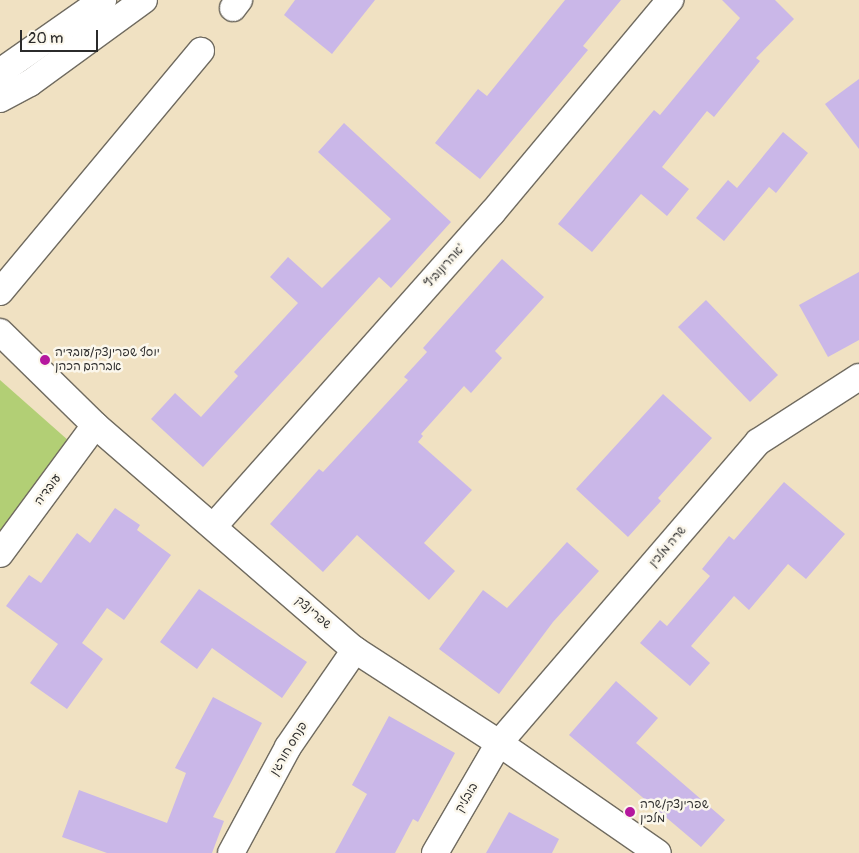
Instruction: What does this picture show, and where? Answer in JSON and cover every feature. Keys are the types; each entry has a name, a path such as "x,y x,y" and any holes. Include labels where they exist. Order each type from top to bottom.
{"street":[{"path":"0,72 102,0"},
{"path":"0,100 30,83 144,0"},
{"name":"אהרונוביץ'","path":"214,526 492,213 670,0"},
{"path":"0,292 201,50"},
{"name":"שפרינצק","path":"0,332 95,426 214,526 355,650 499,743 658,853"},
{"name":"שרה מלכין","path":"499,743 758,442 859,377"},
{"name":"עובדיה","path":"0,554 95,426"},
{"name":"פנחס חורגין","path":"231,853 288,747 355,650"},
{"name":"בובליק","path":"435,853 499,743"}],"green space":[{"path":"0,380 69,441 0,531"}],"building":[{"path":"295,0 375,0 332,54 284,15"},
{"path":"565,0 621,0 583,46 588,50 480,179 435,143 478,89 487,96"},
{"path":"722,0 775,0 794,19 756,58 760,61 714,117 707,111 662,167 689,189 667,216 641,194 592,252 558,224 654,110 660,115 740,18"},
{"path":"859,79 859,149 825,104"},
{"path":"344,123 451,222 391,288 379,277 203,467 151,419 175,393 201,417 238,376 234,372 298,303 270,277 288,257 322,288 391,219 318,152"},
{"path":"783,132 808,153 776,193 769,187 724,241 696,218 728,180 737,188"},
{"path":"502,259 544,297 495,351 502,358 471,393 464,386 421,434 423,436 418,442 472,490 424,543 455,571 429,600 357,535 323,572 270,524 319,469 323,472 408,380 404,377 427,352 423,348"},
{"path":"859,272 859,340 828,357 799,305"},
{"path":"706,300 778,375 750,402 678,327"},
{"path":"663,394 712,438 658,498 661,501 628,537 576,489"},
{"path":"784,482 845,534 806,579 788,564 749,610 734,596 691,646 710,663 690,686 640,643 660,620 667,626 710,576 702,569 729,536 734,540"},
{"path":"115,508 140,525 137,530 171,555 124,620 107,608 82,643 103,659 67,709 30,683 58,644 6,606 29,575 41,583 77,533 90,543"},
{"path":"567,542 599,571 553,622 499,694 439,649 483,590 507,608"},
{"path":"199,589 307,662 282,698 212,648 197,669 160,642"},
{"path":"616,681 658,718 636,743 725,820 701,847 569,735"},
{"path":"213,697 262,723 213,817 224,821 212,853 107,853 62,837 79,790 167,823 186,773 175,768"},
{"path":"389,716 455,753 418,822 413,819 395,853 335,853 367,794 352,785"},
{"path":"509,812 559,839 552,853 486,853"}],"place":[{"name":"יוסף שפרינצק/עובדיה אברהם הכהן","path":"45,360"},
{"name":"שפרינצק/שרה מלכין","path":"630,812"}]}
